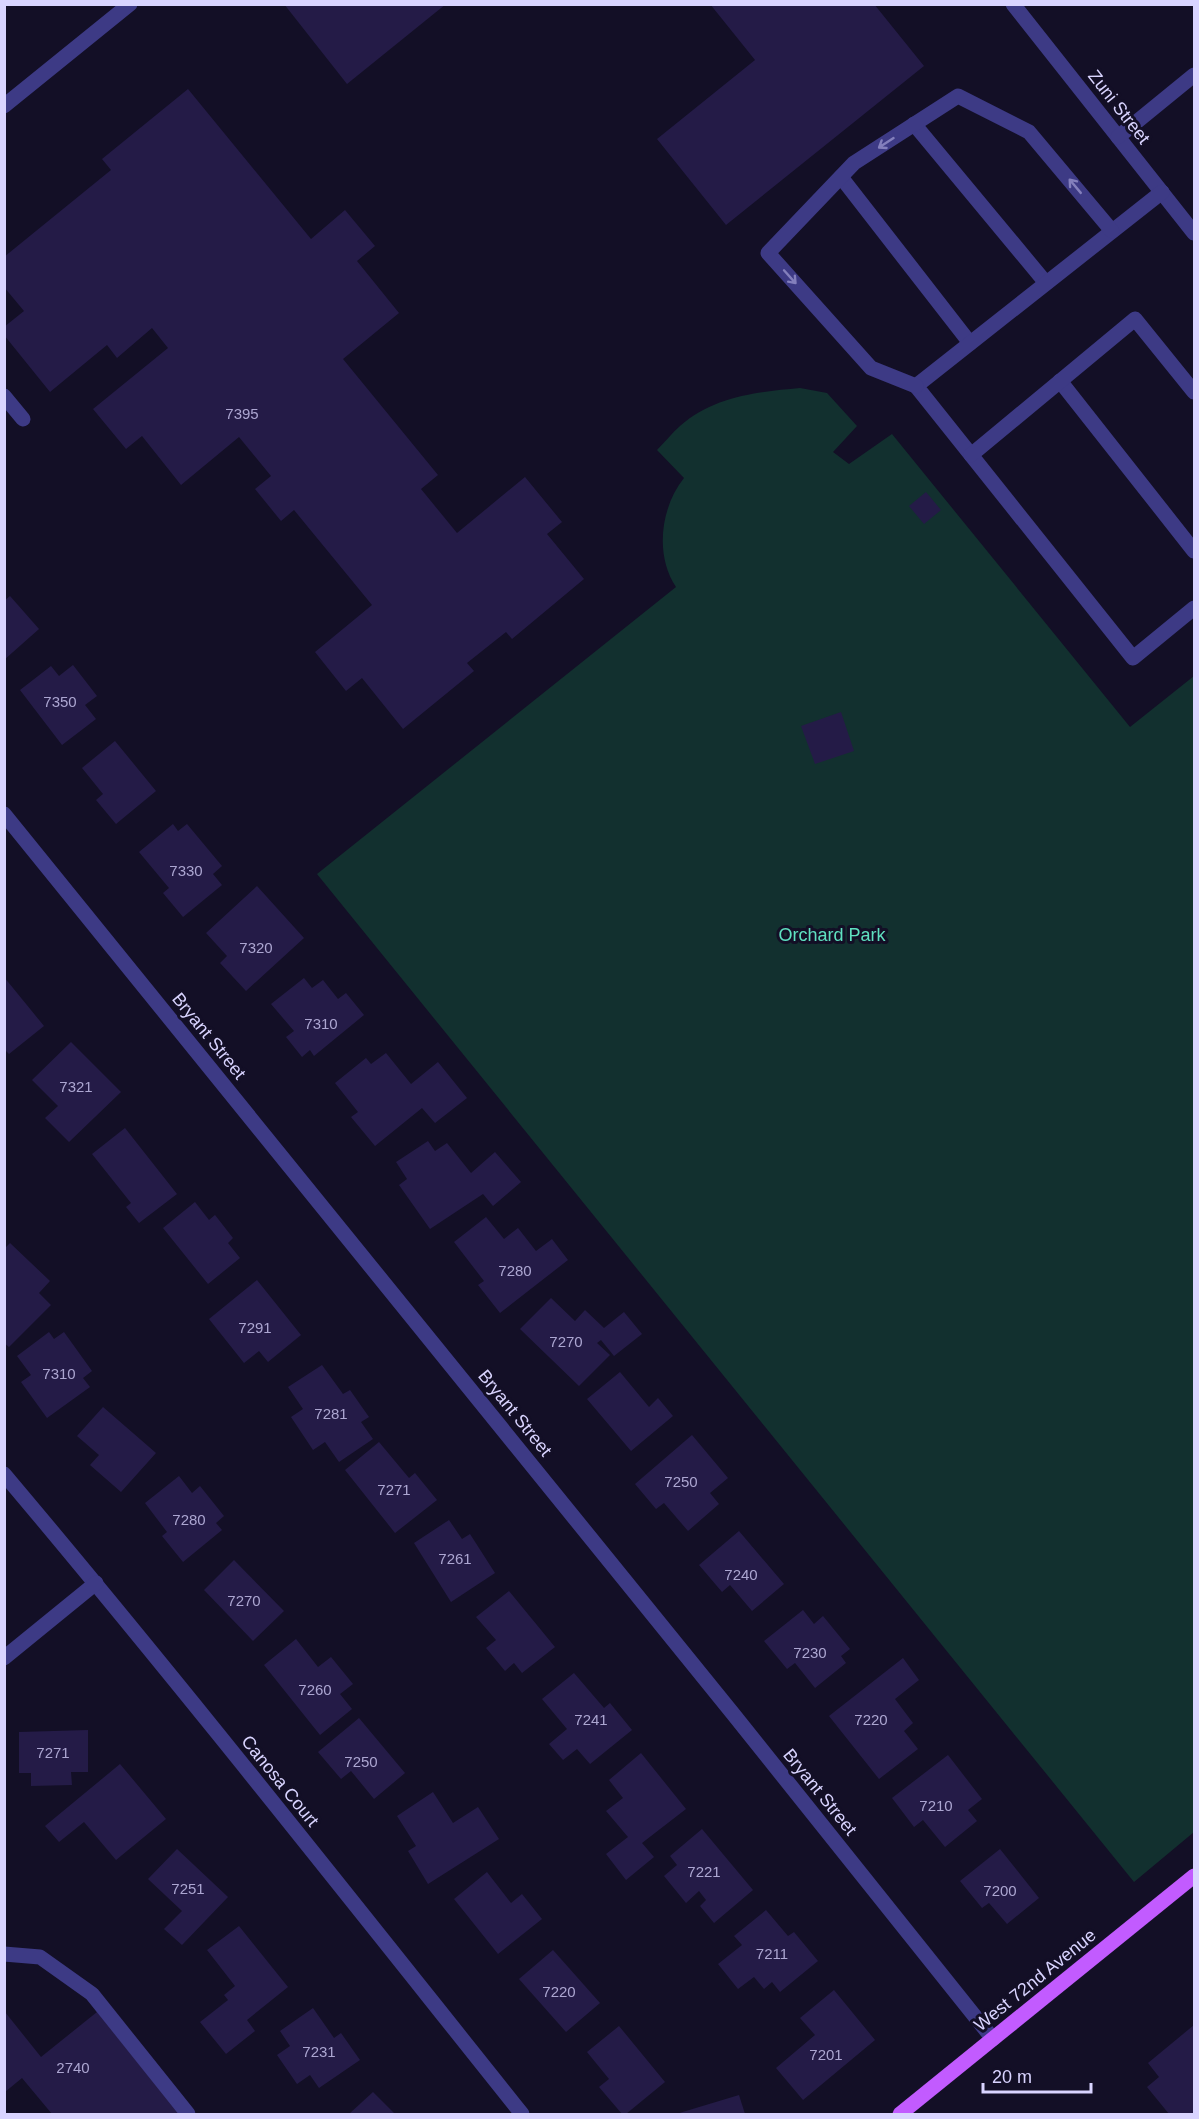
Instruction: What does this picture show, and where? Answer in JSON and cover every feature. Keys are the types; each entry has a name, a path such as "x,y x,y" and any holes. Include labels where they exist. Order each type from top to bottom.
{"main road":[{"name":"West 72nd Avenue","path":"900,2115 1194,1876"}],"street":[{"name":"Zuni Street","path":"1013,4 1194,233"},
{"path":"4,106 123,7"},
{"path":"1118,137 1194,75"},
{"path":"1112,231 1029,132 958,96 854,163 768,253 871,368 916,386 1133,658 1194,608"},
{"path":"914,124 1046,283"},
{"path":"841,177 970,343"},
{"path":"916,386 1162,192"},
{"path":"971,455 1135,319 1194,393"},
{"path":"1060,381 1194,551"},
{"path":"4,396 23,419"},
{"name":"Bryant Street","path":"4,814 734,1715 993,2039"},
{"name":"Canosa Court","path":"4,1474 96,1583 522,2115"},
{"path":"4,1658 96,1583"},
{"path":"4,1954 40,1956 92,1994 188,2115"}],"green space":[{"name":"Orchard Park","path":"800,388 827,393 857,426 833,452 849,464 892,434 1130,727 1194,676 1194,1832 1134,1882 317,874 676,587 665,561 663,532 670,503 684,478 657,450 674,432 693,416 722,402 768,391"}],"building":[{"path":"284,4 446,4 347,84"},
{"path":"710,4 874,4 924,66 726,225 657,139 755,60"},
{"path":"188,89 311,239 345,210 375,246 357,261 399,313 343,359 438,475 421,489 457,533 525,477 562,522 547,534 584,579 512,639 506,632 467,663 474,671 403,729 362,678 346,691 315,652 372,605 294,510 281,521 255,489 271,476 239,437 181,485 142,436 126,449 93,409 168,348 152,328 117,358 107,345 50,392 4,335 4,327 24,311 4,287 4,257 111,170 102,159"},
{"path":"926,492 941,510 924,524 909,506"},
{"path":"10,596 39,629 4,660 4,601"},
{"path":"73,665 97,696 85,705 96,719 62,745 20,690 51,666 59,676"},
{"path":"841,712 854,751 815,764 801,726"},
{"path":"115,741 156,791 116,824 96,800 103,794 82,768"},
{"path":"173,824 178,831 187,824 222,866 213,874 222,885 183,917 163,893 169,888 139,852"},
{"path":"257,886 304,938 246,991 220,963 227,956 206,933"},
{"path":"4,977 44,1026 9,1054 4,1049"},
{"path":"304,978 312,988 323,980 338,999 346,993 364,1015 314,1056 310,1050 302,1057 286,1037 294,1031 271,1004"},
{"path":"71,1042 121,1092 69,1142 45,1118 58,1106 32,1080"},
{"path":"386,1053 411,1084 438,1062 467,1098 435,1123 422,1108 375,1146 351,1117 358,1112 335,1083 366,1058 371,1064"},
{"path":"125,1128 177,1194 139,1223 126,1207 131,1203 92,1154"},
{"path":"428,1141 435,1151 447,1143 471,1173 495,1152 521,1182 493,1206 483,1194 430,1229 399,1185 407,1179 396,1162"},
{"path":"195,1202 209,1220 215,1215 233,1238 228,1243 240,1258 208,1284 163,1228"},
{"path":"486,1217 504,1239 518,1228 536,1251 552,1239 568,1260 500,1313 478,1285 484,1281 454,1242"},
{"path":"10,1243 50,1281 39,1293 51,1305 9,1347 4,1343 4,1249"},
{"path":"257,1280 301,1335 268,1362 259,1351 244,1363 209,1319"},
{"path":"551,1298 575,1321 585,1310 604,1328 624,1312 642,1334 614,1356 601,1340 597,1343 610,1355 579,1386 520,1329"},
{"path":"49,1332 54,1339 64,1332 92,1371 83,1378 90,1387 47,1418 21,1382 31,1375 17,1356"},
{"path":"322,1365 343,1394 350,1390 369,1417 361,1422 373,1439 339,1462 325,1442 313,1450 291,1417 303,1409 288,1387"},
{"path":"620,1372 649,1407 658,1398 673,1416 631,1451 587,1399"},
{"path":"103,1407 156,1453 121,1492 90,1465 99,1455 77,1436"},
{"path":"692,1435 728,1478 710,1493 719,1504 688,1531 664,1503 656,1509 635,1484"},
{"path":"379,1442 409,1478 415,1473 437,1500 395,1533 345,1470"},
{"path":"179,1476 192,1493 200,1486 224,1516 216,1523 222,1530 183,1562 162,1536 167,1532 145,1503"},
{"path":"449,1520 462,1539 470,1534 495,1573 451,1602 414,1543"},
{"path":"739,1531 784,1584 752,1611 730,1585 722,1592 699,1565"},
{"path":"234,1560 284,1611 253,1641 204,1590"},
{"path":"509,1591 555,1647 522,1673 514,1663 505,1671 486,1648 496,1640 476,1617"},
{"path":"803,1610 814,1624 823,1616 850,1649 841,1656 846,1663 815,1688 795,1663 787,1669 764,1641"},
{"path":"296,1639 318,1667 331,1657 353,1684 340,1694 352,1709 320,1735 264,1665"},
{"path":"903,1658 919,1680 895,1699 913,1723 904,1731 918,1749 879,1779 829,1716"},
{"path":"574,1673 604,1708 610,1703 632,1730 590,1764 577,1749 563,1760 549,1744 567,1729 542,1699"},
{"path":"359,1718 405,1773 374,1799 351,1771 341,1779 318,1752"},
{"path":"88,1730 88,1772 71,1772 72,1785 31,1786 31,1773 19,1773 19,1732"},
{"path":"641,1753 686,1809 642,1843 654,1857 626,1880 606,1854 628,1837 606,1811 623,1798 609,1780"},
{"path":"948,1755 982,1799 968,1810 977,1821 945,1847 923,1820 914,1827 892,1798"},
{"path":"120,1764 166,1819 116,1860 84,1822 59,1842 45,1826"},
{"path":"433,1792 453,1823 478,1807 499,1839 428,1884 408,1851 416,1846 397,1816"},
{"path":"702,1829 753,1890 714,1923 700,1906 706,1900 699,1891 686,1903 664,1876 677,1865 670,1856"},
{"path":"177,1849 228,1897 182,1945 164,1929 182,1911 148,1879"},
{"path":"1000,1849 1039,1898 1007,1924 989,1903 982,1908 960,1881"},
{"path":"487,1872 511,1903 522,1894 542,1919 498,1954 454,1899"},
{"path":"766,1910 788,1936 794,1932 818,1961 780,1992 772,1982 764,1989 754,1977 738,1989 718,1964 742,1945 734,1936"},
{"path":"239,1926 288,1987 247,2020 255,2031 226,2054 200,2022 228,2000 224,1995 235,1986 207,1950"},
{"path":"553,1950 600,2003 566,2032 519,1979"},
{"path":"834,1990 875,2040 803,2100 776,2068 815,2035 800,2018"},
{"path":"313,2008 334,2038 341,2033 360,2060 319,2088 310,2075 297,2084 277,2055 290,2046 280,2031"},
{"path":"5,2012 41,2057 97,2012 180,2114 52,2114 22,2078 5,2092"},
{"path":"1194,2025 1194,2114 1169,2114 1147,2087 1159,2077 1148,2063"},
{"path":"619,2026 665,2082 626,2114 622,2114 599,2087 609,2079 587,2052"},
{"path":"373,2092 395,2114 349,2114"},
{"path":"739,2095 745,2114 676,2114"}]}
